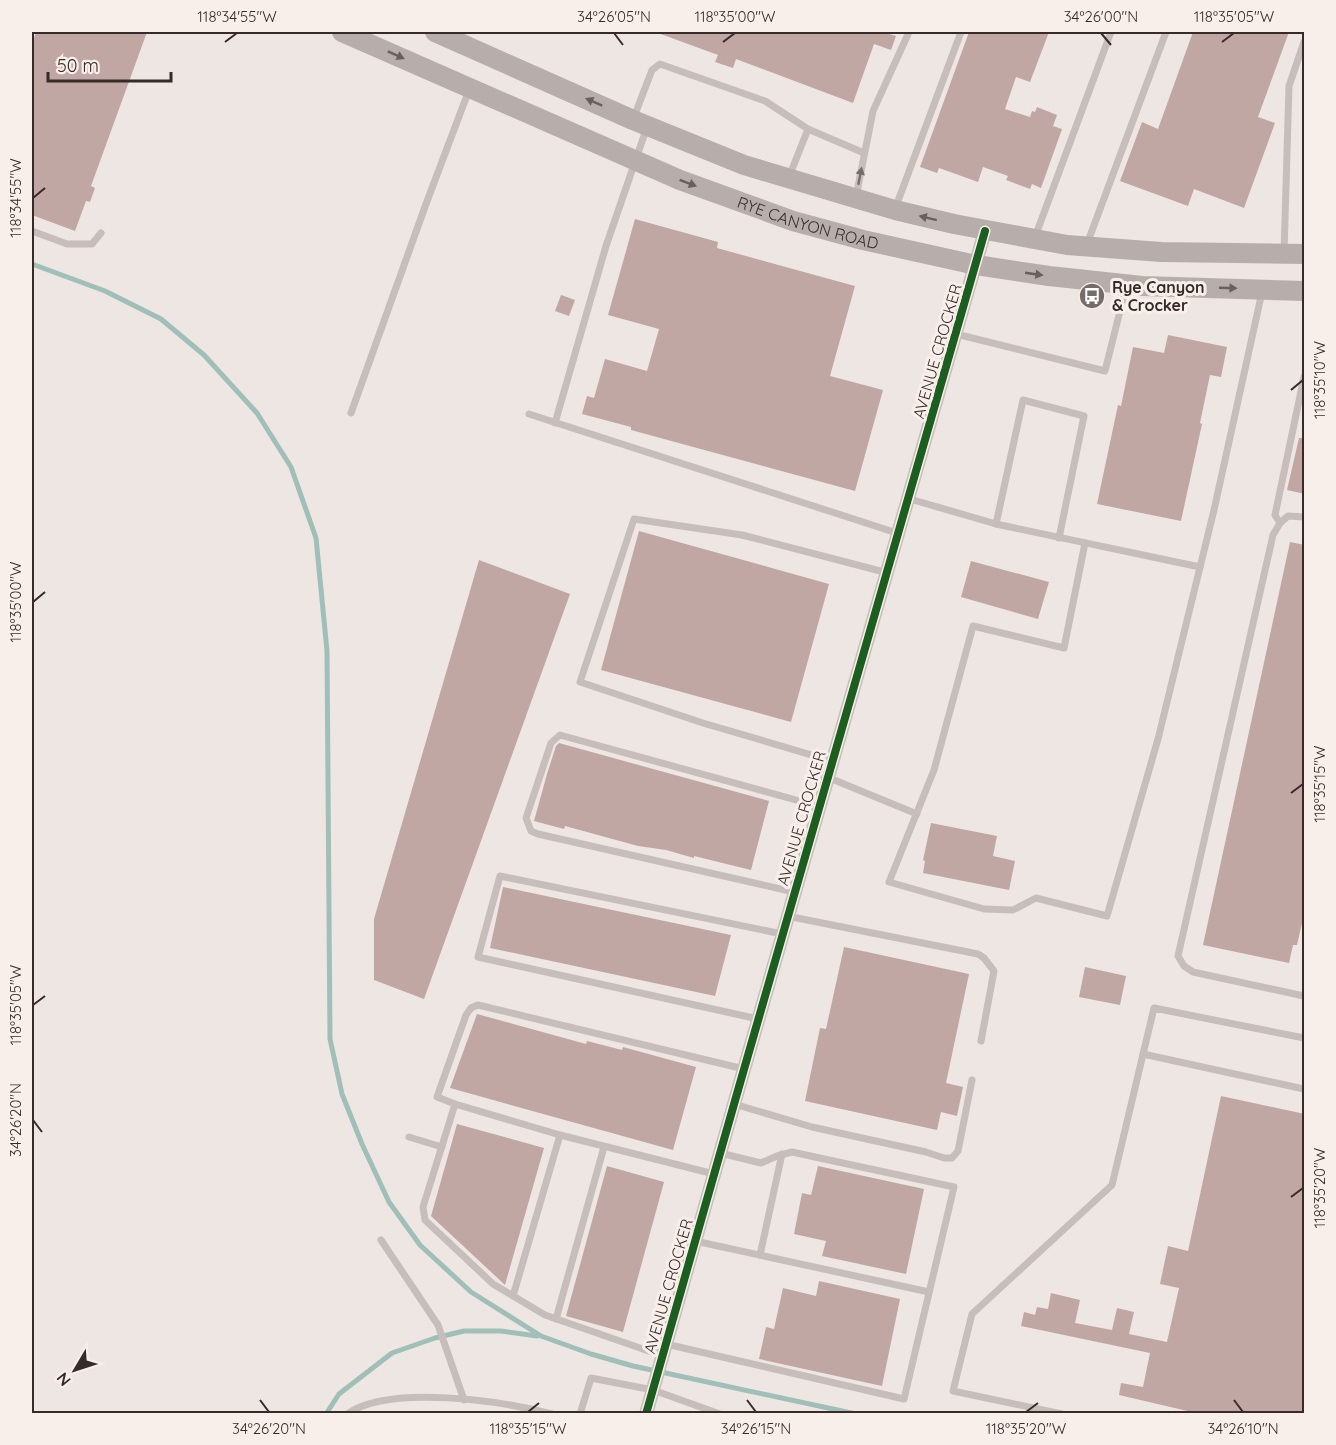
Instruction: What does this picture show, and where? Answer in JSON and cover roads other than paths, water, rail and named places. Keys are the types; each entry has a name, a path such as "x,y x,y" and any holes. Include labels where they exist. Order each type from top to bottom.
{"main road":[{"name":"RYE CANYON ROAD","path":"342,32 634,161 746,205 793,221 863,240 976,265 1049,276 1127,284 1305,291"},
{"path":"435,32 640,123 744,165 788,180 895,210 986,231 1086,246 1161,252 1305,254"}],"street":[{"name":"AVENUE CROCKER","path":"646,1413 818,806 910,500 986,231"}],"lane":[{"path":"855,199 873,111 909,32"},
{"path":"895,210 961,32"},
{"path":"1034,240 1112,32"},
{"path":"1086,246 1166,32"},
{"path":"1284,253 1289,86 1305,42"},
{"path":"555,423 606,246 634,161 652,70 660,64 765,102 808,129 864,153"},
{"path":"351,413 470,88"},
{"path":"788,180 808,129"},
{"path":"32,231 67,244 92,244 101,233"},
{"path":"956,334 1105,371 1127,284"},
{"path":"1085,543 1064,648 973,626 934,770 889,882 984,909 1013,910 1036,898 1107,916 1158,739 1263,290"},
{"path":"1280,523 1275,515 1305,376"},
{"path":"996,524 1023,400 1084,416 1059,538"},
{"path":"529,414 900,534"},
{"path":"910,500 996,524 1200,567"},
{"path":"1305,517 1288,516 1280,523 1273,535 1178,956 1184,966 1193,972 1305,996"},
{"path":"832,761 703,723 580,682 634,519 742,535 888,573"},
{"path":"794,892 538,834 531,831 526,818 551,743 560,735 818,806"},
{"path":"827,777 917,813"},
{"path":"758,1019 478,957 500,876 782,934"},
{"path":"787,916 978,954 994,970 981,1041"},
{"path":"714,1174 560,1136 455,1104 437,1096 466,1015 471,1008 478,1005 744,1069"},
{"path":"1062,1413 953,1391 972,1314 1112,1185 1154,1008 1305,1038"},
{"path":"1143,1054 1305,1089"},
{"path":"734,1104 812,1127 952,1158 958,1151 972,1080"},
{"path":"455,1104 423,1207 425,1220 493,1284 545,1315 664,1350 904,1399 954,1187 792,1152 761,1163 720,1153"},
{"path":"513,1296 560,1136"},
{"path":"409,1137 442,1147"},
{"path":"556,1319 604,1147"},
{"path":"760,1255 782,1154"},
{"path":"381,1240 432,1315 444,1342 464,1401"},
{"path":"695,1241 929,1292"},
{"path":"580,1413 591,1378 653,1390 720,1413"},
{"path":"348,1413 358,1406 376,1401 419,1396 522,1406 552,1413"}],"waterway":[{"path":"32,264 105,291 161,319 204,355 257,413 291,467 316,538 327,651 330,1039 342,1094 389,1202 420,1245 471,1292 541,1336 633,1366 856,1414"},
{"path":"326,1414 339,1394 392,1353 464,1331 501,1331 537,1336"}],"place":[{"name":"Rye Canyon & Crocker","path":"1092,296"}]}
